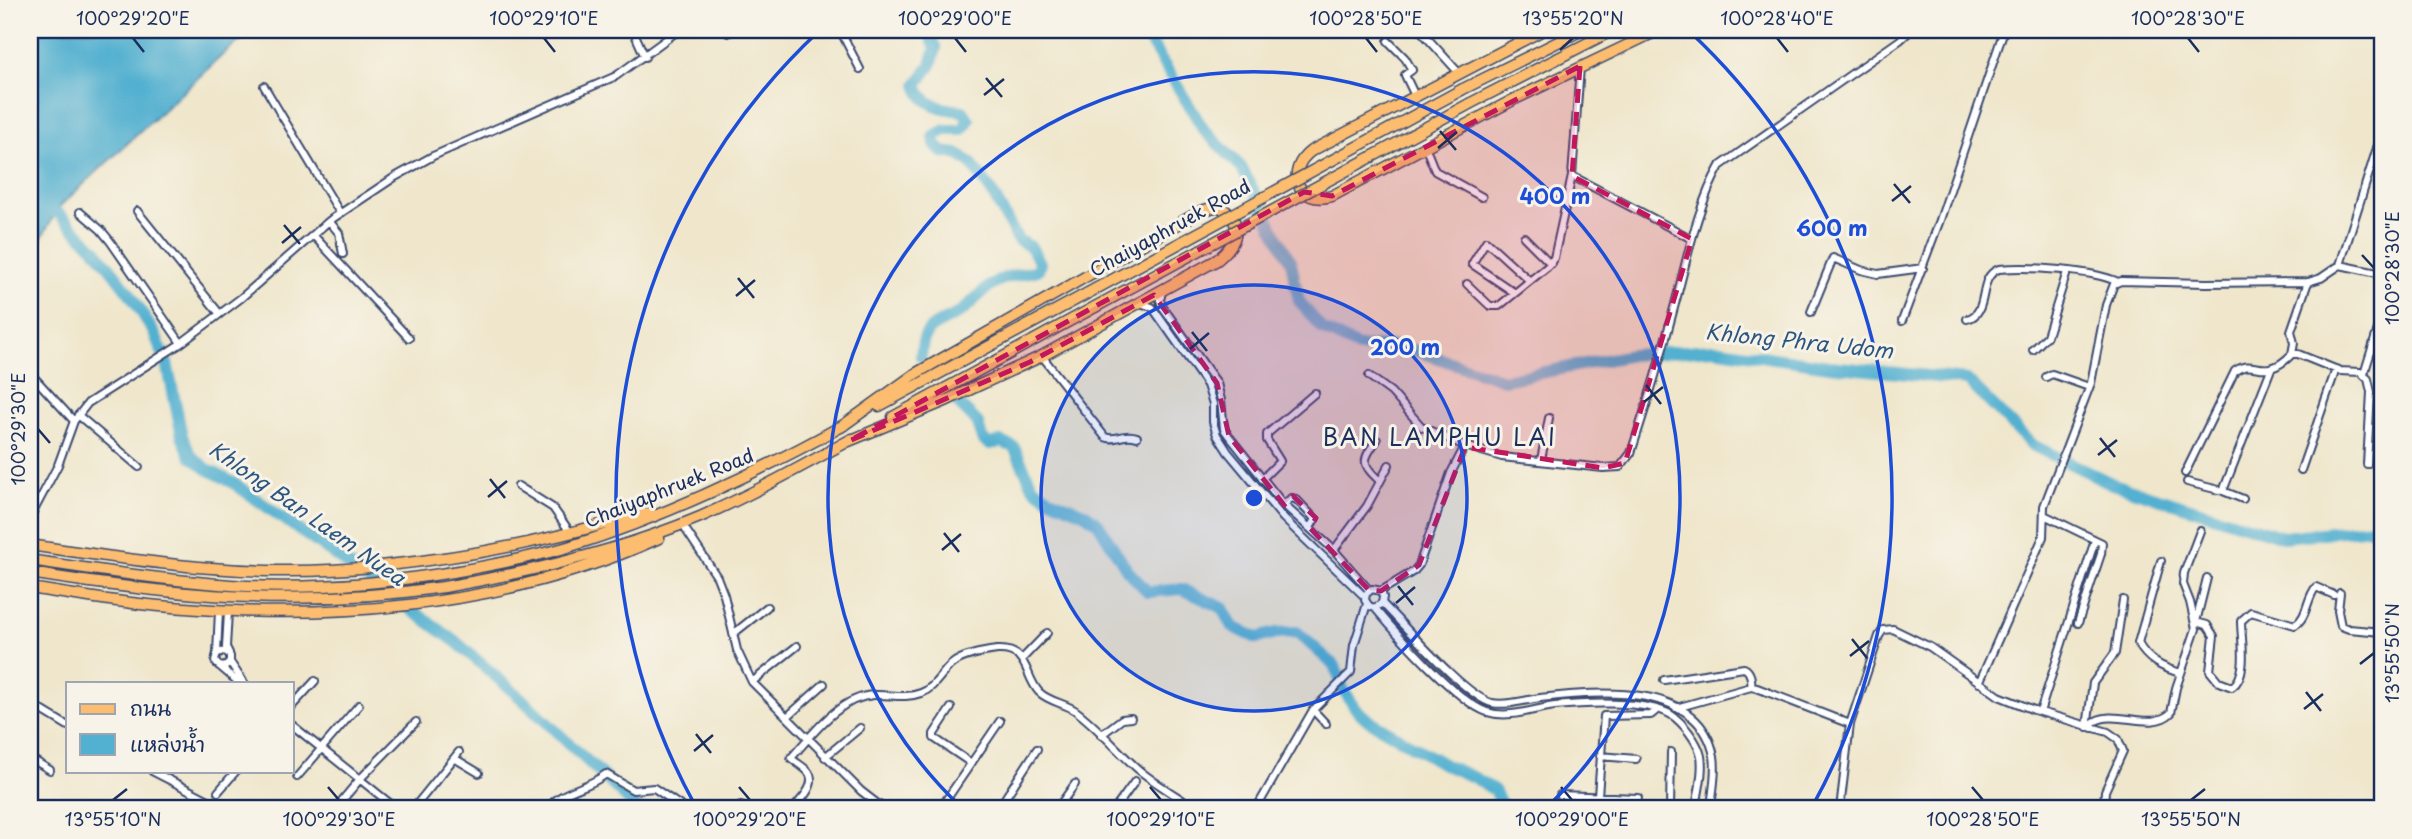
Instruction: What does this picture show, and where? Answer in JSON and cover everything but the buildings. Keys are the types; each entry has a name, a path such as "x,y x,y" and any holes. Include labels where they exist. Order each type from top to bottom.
{"main road":[{"path":"1543,30 1311,150 1300,163 1296,173 1297,183 1305,193 1325,198 1580,66 1659,30"},
{"name":"Chaiyaphruek Road","path":"30,560 156,578 263,586 358,584 453,572 566,547 676,508 768,467 1463,89 1582,30"},
{"name":"Chaiyaphruek Road","path":"30,573 157,591 231,598 330,598 444,587 509,575 579,558 700,517 762,488 1471,103 1613,30"},
{"path":"841,427 915,374 1211,206 1228,211 1236,221 1234,240 1217,260 1042,356 943,402 849,441"},
{"name":"Chaiyaphruek Road","path":"30,545 167,565 246,571 370,567 501,548 676,508"},
{"name":"Chaiyaphruek Road","path":"30,588 168,607 224,611 302,614 373,610 477,595 593,566 684,527 700,517"},
{"path":"167,565 181,570 191,586 189,598 184,603 168,607"}],"street":[{"path":"633,30 645,57"},
{"path":"30,518 58,465 76,418 104,391 156,360 241,298 329,221 395,177 433,156 620,74 679,30"},
{"path":"840,30 860,69"},
{"path":"1420,30 1459,73"},
{"path":"1369,376 1391,392 1422,427 1465,446 1502,457 1603,468 1620,467 1631,453 1668,332 1692,239 1720,166 1911,30"},
{"path":"1902,321 1923,268 2004,30"},
{"path":"1388,41 1405,58 1412,70 1405,75 1415,96"},
{"path":"1467,284 1490,306 1495,307 1505,303 1551,264 1572,176 1580,66"},
{"path":"264,86 340,213"},
{"path":"1967,319 1973,318 1978,312 1984,286 1991,272 2011,268 2103,276 2118,282 2308,282 2321,278 2340,265 2382,132"},
{"path":"1424,146 1435,171 1482,197"},
{"path":"1572,176 1692,239"},
{"path":"136,211 219,313"},
{"path":"80,212 110,242 178,345"},
{"path":"329,221 342,238 343,254"},
{"path":"313,235 409,338"},
{"path":"1524,237 1551,264"},
{"path":"1515,293 1472,264 1486,241 1530,281"},
{"path":"1811,312 1833,258 1861,271 1878,274 1923,268"},
{"path":"2340,265 2381,274 2382,261"},
{"path":"2033,350 2047,336 2067,272"},
{"path":"1979,683 2043,537 2044,506 2095,369 2108,295 2118,282"},
{"path":"2185,473 2235,371 2247,366 2271,369 2283,364 2292,354 2294,342 2291,331 2308,282"},
{"path":"1162,290 1162,306 1217,383 1224,429 1284,505 1334,550 1369,590"},
{"path":"1137,304 1144,303 1152,307 1207,385 1217,435 1228,452 1283,518 1464,700 1476,708 1501,715 1554,706 1605,705 1650,707 1670,714 1693,739 1701,756 1696,809"},
{"path":"2367,464 2371,392 2364,374 2382,316"},
{"path":"1189,360 1196,354"},
{"path":"2292,354 2336,369 2364,374"},
{"path":"1042,356 1105,437 1110,439 1128,434 1137,437"},
{"path":"2223,491 2271,369"},
{"path":"2301,470 2336,369"},
{"path":"30,373 76,418 139,467"},
{"path":"2046,377 2052,374 2089,387"},
{"path":"1262,479 1280,461 1267,440 1267,434 1315,393"},
{"path":"1541,460 1549,418"},
{"path":"1377,440 1364,461 1368,470 1380,481"},
{"path":"1369,590 1381,591 1414,571 1419,565 1451,473 1465,446"},
{"path":"1334,550 1367,506 1390,465"},
{"path":"2187,482 2243,499"},
{"path":"519,486 553,509 571,532"},
{"path":"1284,505 1291,498 1296,499 1315,519 1310,528"},
{"path":"2045,516 2102,543 2101,554 2078,623"},
{"path":"684,527 718,577 737,650 752,682 825,757 884,809"},
{"path":"2196,622 2183,584 2184,573 2200,531"},
{"path":"2040,712 2095,540"},
{"path":"2161,561 2138,643 2162,668 2181,673"},
{"path":"2089,728 2101,717 2159,720 2169,716 2193,639 2207,578"},
{"path":"2196,622 2207,625 2214,636 2210,671 2219,682 2232,687 2239,681 2241,673 2241,621 2246,615 2250,612 2295,625 2303,619 2316,587 2337,594 2342,626 2382,632"},
{"path":"1256,809 1313,710 1351,672 1354,645 1369,590"},
{"path":"1375,608 1382,603 1381,591"},
{"path":"2089,728 2093,683 2115,653 2123,600"},
{"path":"1382,603 1470,691 1492,703 1610,694 1653,697 1678,707 1696,723 1714,755 1715,775 1711,809"},
{"path":"733,634 767,607"},
{"path":"224,611 215,661 240,682"},
{"path":"224,611 226,647 240,682"},
{"path":"1840,809 1850,724 1865,673 1883,630 1893,629 1930,647 1999,696 2040,712 2108,732 2118,739 2123,751 2105,791 2104,806 2107,809"},
{"path":"1022,659 1047,633"},
{"path":"752,682 797,646"},
{"path":"793,809 810,788 811,780 809,773 791,758 844,705 857,698 874,695 907,696 921,693 930,688 960,659 1000,650 1011,652 1022,659 1039,692 1077,712 1139,770 1196,809"},
{"path":"218,653 229,653"},
{"path":"219,666 225,667 230,662"},
{"path":"1664,680 1744,667 1748,671 1751,687"},
{"path":"294,704 315,681"},
{"path":"787,717 824,684"},
{"path":"1670,714 1678,707 1751,687 1850,724"},
{"path":"30,703 66,725"},
{"path":"297,777 359,705"},
{"path":"1597,809 1605,705"},
{"path":"951,708 934,738 971,764"},
{"path":"1313,710 1326,724"},
{"path":"1604,716 1651,715 1657,710"},
{"path":"1101,735 1122,719 1131,718"},
{"path":"940,809 1000,721"},
{"path":"335,809 360,779 416,722"},
{"path":"294,727 397,809"},
{"path":"825,757 860,728"},
{"path":"998,809 1038,749"},
{"path":"1670,809 1671,752"},
{"path":"413,809 457,755 479,773"},
{"path":"1600,756 1636,759"},
{"path":"30,758 50,770"},
{"path":"154,772 226,809"},
{"path":"218,792 235,772"},
{"path":"547,809 557,797 588,786 602,776 633,790 654,788 685,809"},
{"path":"1115,809 1135,781"},
{"path":"1057,809 1075,784"},
{"path":"1560,795 1638,798"},
{"path":"735,809 741,806 748,809"}],"highlighted area":[{"path":"1580,66 1572,176 1692,239 1625,463 1603,468 1465,447 1419,565 1381,591 1369,590 1310,528 1316,518 1293,496 1284,505 1229,436 1217,383 1154,295 1030,362 849,441 1304,192 1332,196"}],"water":[{"path":"30,30 256,30 229,49 59,207 30,258"}],"waterway":[{"path":"921,356 924,338 931,328 962,311 996,282 1038,270 1040,263 1031,247 1018,240 990,189 970,162 957,154 942,152 935,144 934,136 945,130 962,130 969,120 963,111 928,102 920,91 917,84 931,65 936,48 927,30"},
{"name":"Khlong Phra Udom","path":"1143,30 1204,130 1241,167 1291,262 1299,301 1322,329 1358,347 1401,346 1504,380 1631,355 1713,349 1829,366 1967,380 2032,445 2113,484 2283,537 2382,527"},
{"name":"Khlong Ban Laem Nuea","path":"30,202 57,212 96,250 131,295 154,333 167,363 182,436 191,456 207,469 232,482 455,641 523,700 638,809"},
{"path":"958,403 978,423 982,439 989,444 1001,442 1014,447 1033,487 1050,499 1084,513 1098,523 1127,570 1148,592 1182,589 1223,608 1233,627 1257,638 1276,633 1297,632 1335,666 1343,689 1356,709 1368,720 1494,790 1504,809"}],"district":[{"name":"BAN LAMPHU LAI","path":"1440,438"}]}
